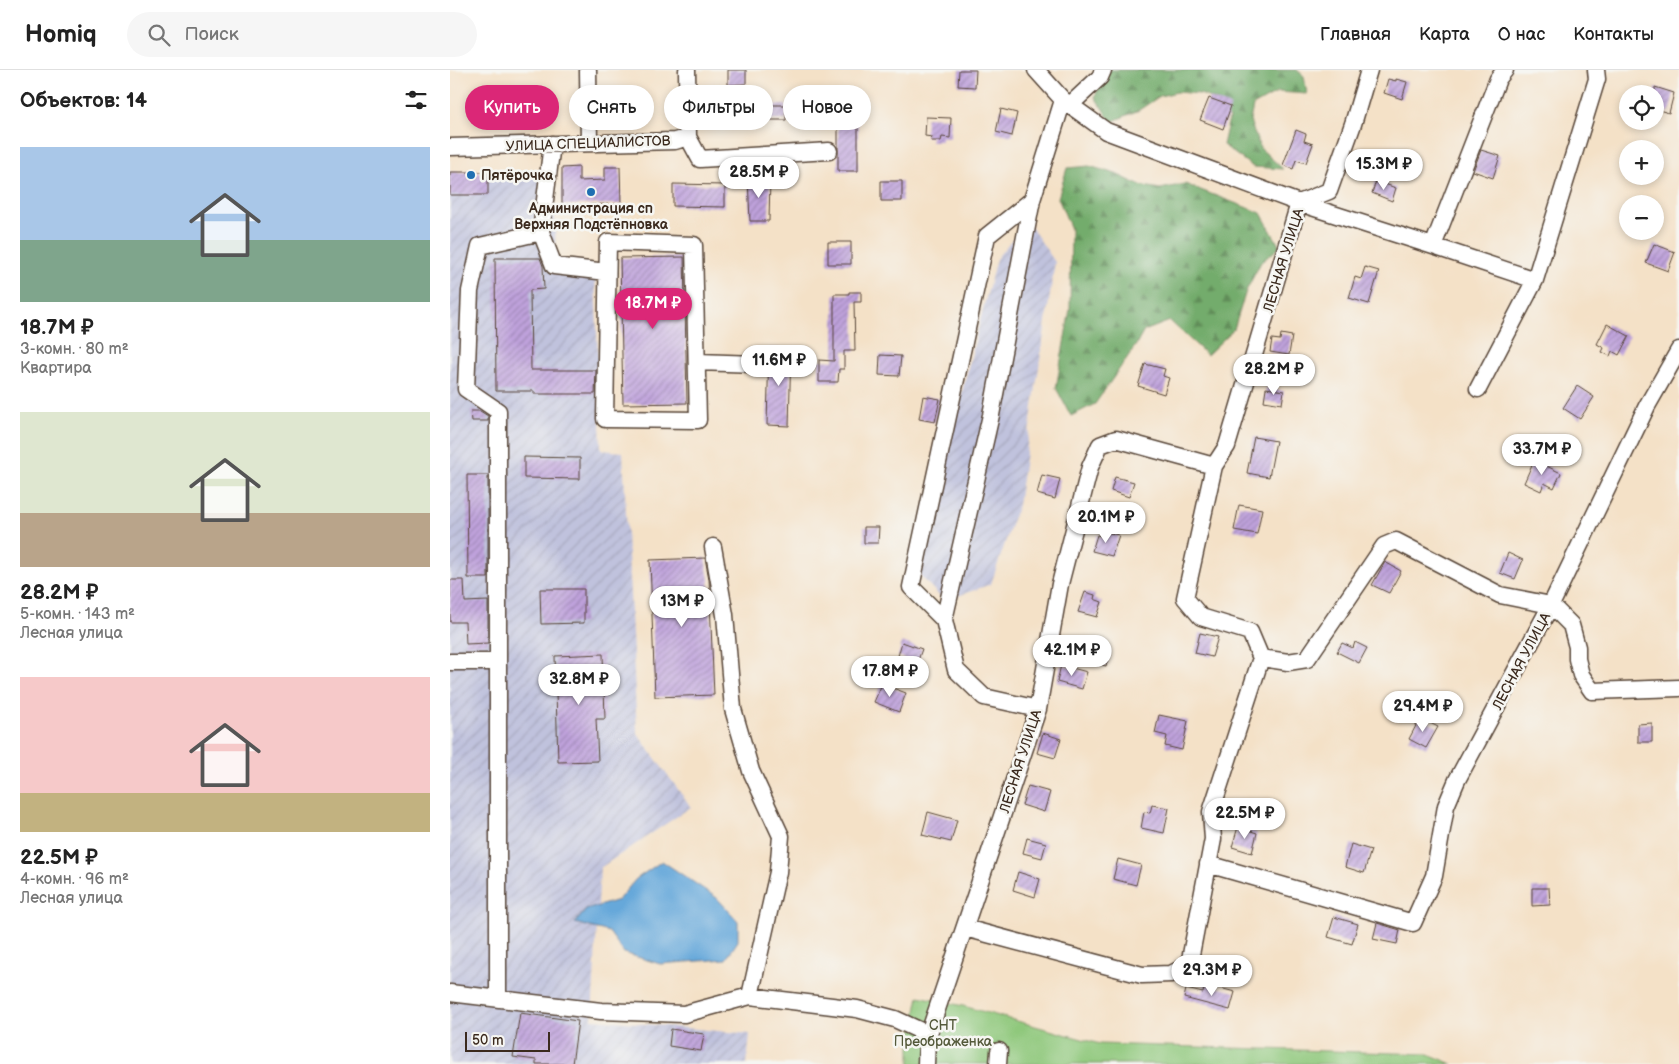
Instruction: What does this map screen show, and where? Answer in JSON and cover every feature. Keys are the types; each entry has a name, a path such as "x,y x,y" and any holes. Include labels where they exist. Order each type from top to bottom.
{"street":[{"path":"588,70 589,143"},
{"name":"УЛИЦА СПЕЦИАЛИСТОВ","path":"450,147 675,140 688,136 688,70"},
{"path":"1036,70 1067,102 1106,131 1299,203 1535,280"},
{"path":"1038,708 984,697 956,670 944,620 991,415 1032,200 1067,102 1100,78 1103,70"},
{"name":"ЛЕСНАЯ УЛИЦА","path":"1261,658 1250,632 1201,617 1185,598 1214,466 1227,446 1299,203 1329,191 1354,124 1369,70"},
{"path":"1433,246 1498,79 1505,70"},
{"path":"1478,389 1535,280 1597,79 1596,70"},
{"path":"688,136 700,159 830,151"},
{"path":"552,144 541,232 554,266 607,272"},
{"path":"944,620 911,587 988,236 1032,200"},
{"path":"498,999 498,411 466,389 470,291 480,246 541,232"},
{"path":"608,242 694,245 698,420 605,419 607,272 608,242"},
{"name":"ЛЕСНАЯ УЛИЦА","path":"1208,864 1413,923 1434,876 1446,806 1457,780 1551,605 1647,406 1679,350"},
{"path":"697,362 757,364"},
{"name":"ЛЕСНАЯ УЛИЦА","path":"926,1064 927,1038 1038,708 1060,584 1090,467 1100,445 1116,438 1214,466"},
{"path":"965,928 1142,975 1171,974 1189,965 1213,839 1211,812 1261,658 1288,662 1306,659 1384,546 1396,541 1500,594 1551,605 1571,625 1577,647 1577,659 1581,675 1592,691 1679,688"},
{"path":"713,547 725,615 733,709 751,771 781,836 778,872 750,996"},
{"path":"450,662 498,662"},
{"path":"450,993 601,1011 684,1014 750,996 857,1009 904,1023 922,1031 927,1038"}],"shaded area":[{"path":"554,171 556,273 595,272 601,450 623,452 637,733 691,807 600,868 592,1019 750,1034 747,1064 450,1064 450,173"},
{"path":"1027,221 1055,262 1018,505 991,584 944,601 916,571 996,259"}],"green space":[{"path":"1105,70 1297,70 1304,76 1307,94 1278,92 1253,106 1250,121 1260,148 1283,169 1253,167 1223,145 1229,118 1218,101 1200,94 1177,92 1160,96 1139,110 1111,122 1095,97"},
{"path":"1089,166 1116,174 1139,185 1160,189 1185,184 1261,213 1280,247 1261,262 1246,291 1234,329 1207,355 1170,321 1144,331 1095,404 1071,416 1056,388 1070,309 1071,229 1058,198 1067,168"},
{"name":"СНТ Преображенка","path":"919,996 963,1006 1100,1044 1428,1054 1453,1064 910,1064 910,1042"}],"water":[{"path":"662,861 717,898 738,921 738,941 726,959 660,964 624,953 609,932 575,923 586,910 618,900 636,879"}],"building":[{"path":"728,70 746,70 746,84 728,85"},
{"path":"959,70 976,70 975,87 958,86"},
{"path":"1388,79 1407,82 1402,99 1384,93"},
{"path":"1664,90 1674,93 1669,113 1664,112"},
{"path":"1209,98 1231,106 1223,129 1200,120"},
{"path":"773,105 783,105 783,120 773,120"},
{"path":"1001,109 1017,113 1012,136 996,132"},
{"path":"926,117 951,118 950,138 942,137 941,141 931,141 932,137 925,136"},
{"path":"838,130 858,130 858,171 838,171"},
{"path":"1296,130 1306,134 1304,141 1313,144 1306,163 1296,160 1293,169 1283,165"},
{"path":"1481,150 1500,156 1493,178 1473,171"},
{"name":"Администрация сп Верхняя Подстёпновка","path":"579,167 579,181 605,180 605,167 620,167 621,204 562,205 562,168"},
{"path":"450,172 488,172 488,195 450,195"},
{"path":"748,178 770,178 769,221 750,221"},
{"path":"881,181 902,181 902,201 881,201"},
{"path":"1376,181 1396,188 1392,201 1372,193"},
{"path":"673,184 725,185 725,207 673,206"},
{"path":"828,242 851,242 851,264 828,264"},
{"path":"1654,244 1675,252 1668,271 1646,263"},
{"path":"684,257 687,403 623,404 620,258"},
{"path":"495,258 540,258 543,266 544,289 530,290 531,370 596,370 595,394 534,394 534,391 496,391"},
{"path":"1365,267 1379,271 1369,304 1349,298 1355,277 1361,279"},
{"path":"849,292 861,292 861,302 854,302 855,351 844,351 844,369 839,369 838,382 819,382 819,360 834,361 834,294 849,294"},
{"path":"1607,324 1629,336 1619,355 1612,351 1610,356 1602,352 1604,348 1597,344"},
{"path":"1281,334 1292,336 1289,355 1270,352 1272,339 1280,340"},
{"path":"769,348 791,348 789,426 767,425"},
{"path":"880,355 901,356 899,376 879,375"},
{"path":"1145,364 1165,369 1163,376 1169,378 1164,394 1138,386"},
{"path":"1577,386 1594,397 1580,419 1563,408"},
{"path":"1266,388 1284,391 1282,404 1264,401"},
{"path":"923,396 940,399 935,422 919,419"},
{"path":"471,411 480,411 488,416 488,421 472,421"},
{"path":"1254,437 1276,441 1269,477 1247,473"},
{"path":"524,457 580,458 580,479 524,478"},
{"path":"1534,460 1561,473 1554,488 1544,483 1541,491 1524,483"},
{"path":"467,475 488,475 488,578 468,578"},
{"path":"1042,475 1060,479 1055,499 1037,494"},
{"path":"1115,477 1134,482 1129,497 1111,491"},
{"path":"1239,505 1262,509 1257,534 1234,530"},
{"path":"864,527 879,527 878,543 864,543"},
{"path":"1106,532 1119,535 1112,556 1092,551 1097,535 1105,537"},
{"path":"1508,553 1523,560 1515,579 1500,573"},
{"path":"705,558 709,579 714,695 655,697 650,560"},
{"path":"1385,562 1401,571 1389,593 1372,585"},
{"path":"450,580 464,580 465,602 488,601 488,643 466,644 465,622 450,622"},
{"path":"540,589 584,589 584,623 541,624"},
{"path":"1085,592 1095,595 1094,599 1102,602 1097,617 1078,612"},
{"path":"1200,633 1218,637 1212,657 1195,653"},
{"path":"1089,640 1107,645 1104,653 1109,654 1106,666 1084,660"},
{"path":"902,642 922,649 917,663 898,656"},
{"path":"1355,642 1367,648 1359,663 1337,652 1342,643 1353,648"},
{"path":"603,654 605,719 596,719 598,761 558,762 555,656"},
{"path":"1061,665 1087,672 1082,689 1057,682"},
{"path":"882,684 906,693 899,712 874,702"},
{"path":"1159,715 1188,721 1182,750 1165,746 1167,736 1155,733"},
{"path":"1420,718 1438,727 1426,748 1409,739"},
{"path":"1652,723 1652,742 1638,742 1638,724"},
{"path":"1043,733 1061,739 1055,758 1037,753"},
{"path":"1028,786 1050,792 1044,812 1022,805"},
{"path":"1152,805 1169,808 1164,833 1141,828 1144,812 1150,813"},
{"path":"928,812 957,820 951,842 922,835"},
{"path":"1238,827 1257,833 1252,853 1232,847"},
{"path":"1027,838 1046,843 1042,858 1023,853"},
{"path":"1351,844 1371,850 1364,873 1345,867"},
{"path":"1118,859 1141,865 1136,885 1113,879"},
{"path":"1018,872 1040,879 1035,897 1013,890"},
{"path":"1532,888 1549,888 1550,905 1532,906"},
{"path":"1334,917 1358,924 1352,944 1328,937"},
{"path":"1377,923 1400,930 1397,944 1373,939"},
{"path":"1205,984 1235,992 1230,1010 1184,998 1186,989 1203,993"},
{"path":"520,1013 578,1021 572,1064 536,1064 536,1060 513,1057"},
{"path":"671,1029 704,1034 701,1051 669,1046"}],"place":[{"name":"Пятёрочка","path":"471,175"},
{"name":"Администрация сп Верхняя Подстёпновка","path":"591,192"}]}
